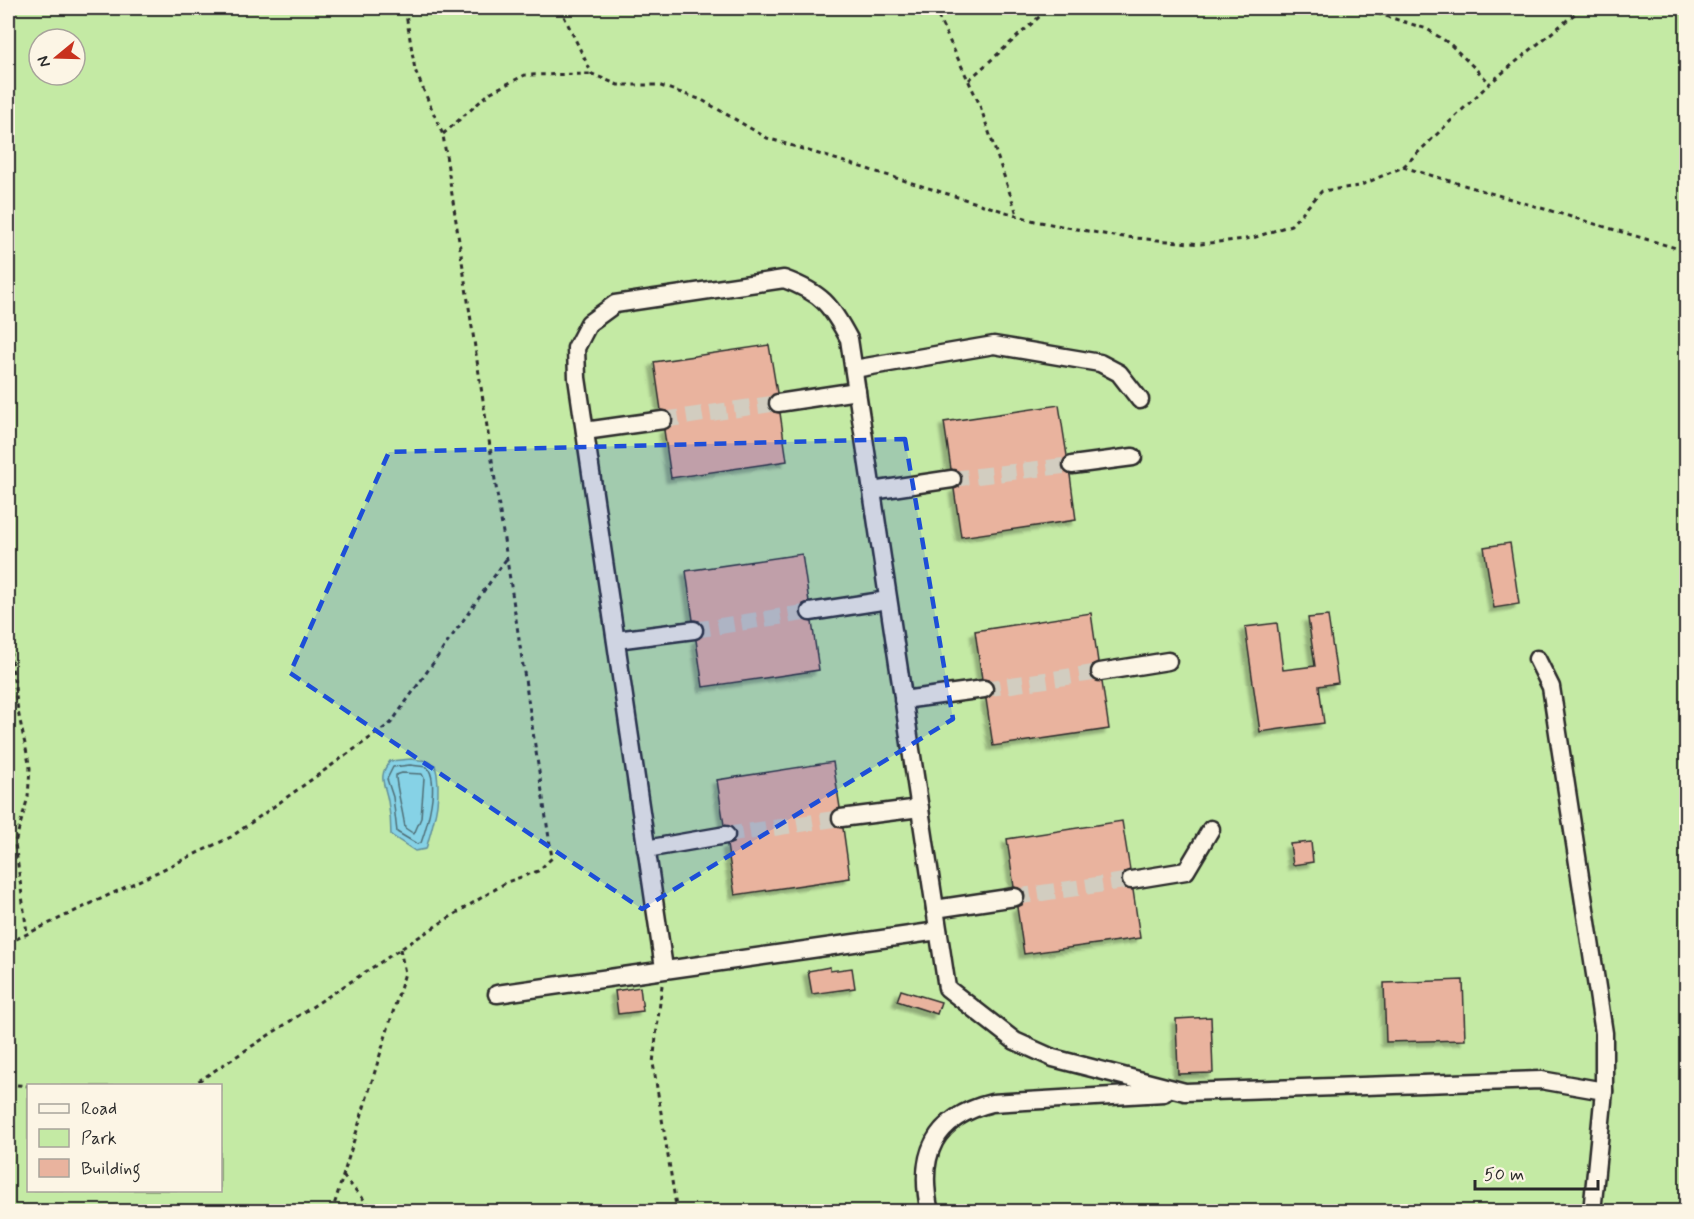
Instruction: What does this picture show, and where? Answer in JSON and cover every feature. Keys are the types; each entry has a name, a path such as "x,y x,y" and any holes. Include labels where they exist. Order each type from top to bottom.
{"lane":[{"path":"664,968 577,378 576,348 589,323 615,304 784,279 810,289 832,307 849,339 947,988 1015,1041 1053,1058 1185,1092"},
{"path":"854,369 994,345 1100,363 1119,373 1140,400"},
{"path":"778,403 857,391"},
{"path":"585,431 663,420"},
{"path":"1072,465 1133,457"},
{"path":"872,491 952,479"},
{"path":"810,612 888,600"},
{"path":"616,640 694,630"},
{"path":"1537,659 1551,687 1604,1033 1604,1091 1592,1212"},
{"path":"1100,672 1168,661"},
{"path":"903,700 984,689"},
{"path":"841,818 920,808"},
{"path":"1131,880 1186,871 1211,829"},
{"path":"646,849 726,835"},
{"path":"935,909 1015,897"},
{"path":"498,993 938,931"},
{"path":"930,1212 925,1190 926,1164 934,1144 948,1122 968,1109 992,1103 1185,1092 1541,1080 1604,1091"}],"path":[{"path":"194,1084 400,949 507,882 538,871 552,858 443,135 415,70 405,8"},
{"path":"560,8 592,74"},
{"path":"934,8 979,103 1017,215"},
{"path":"969,80 1049,8"},
{"path":"1360,8 1427,29 1450,44 1490,83"},
{"path":"443,135 491,92 525,75 592,74 618,85 658,85 702,100 767,138 1017,215 1114,236 1202,244 1253,238 1291,225 1322,191 1359,186 1403,167 1490,83 1582,8"},
{"path":"1403,167 1686,251"},
{"path":"8,943 231,837 391,723 507,558"},
{"path":"8,633 18,711 30,768 28,797 15,843 27,933"},
{"path":"332,1212 405,973 400,949"},
{"path":"664,968 653,1063 677,1212"},
{"path":"8,1084 27,1086"},
{"path":"343,1176 375,1212"}],"highlighted area":[{"path":"905,439 953,719 642,909 290,673 389,452"}],"green space":[{"path":"8,8 1686,8 1686,1211 8,1211"}],"water":[{"path":"411,759 428,761 435,765 438,786 438,797 426,849 415,851 391,835 389,805 383,781 384,772 390,761"}],"building":[{"path":"769,345 777,393 769,399 768,405 774,412 780,413 787,461 671,478 664,430 672,424 673,418 667,411 661,410 654,362"},
{"path":"1059,405 1067,456 1062,467 1070,475 1076,520 961,537 954,489 959,487 962,478 960,472 951,469 944,422"},
{"path":"1510,543 1519,604 1494,608 1484,547"},
{"path":"802,554 809,602 803,604 800,613 802,619 812,622 819,670 703,687 696,640 703,635 704,628 699,621 693,620 686,571"},
{"path":"1091,613 1098,662 1093,664 1090,673 1092,679 1102,682 1109,729 993,746 986,699 993,693 994,687 988,680 982,679 975,631"},
{"path":"1328,616 1338,683 1319,686 1324,723 1260,732 1245,627 1277,623 1283,670 1315,666 1308,618"},
{"path":"833,762 840,808 832,813 831,820 836,827 843,828 850,878 735,895 727,845 733,843 736,834 734,828 724,825 717,780"},
{"path":"1122,821 1130,870 1124,872 1121,881 1123,887 1133,890 1140,938 1024,954 1017,907 1022,905 1025,896 1023,890 1014,887 1007,839"},
{"path":"1311,842 1313,862 1293,865 1290,844"},
{"path":"830,967 830,971 852,968 855,988 812,994 808,971"},
{"path":"1463,980 1465,1040 1386,1042 1384,983"},
{"path":"640,987 643,1011 618,1014 615,991"},
{"path":"901,990 941,1002 937,1014 897,1001"},
{"path":"1211,1017 1213,1073 1178,1074 1176,1019"}],"tunnel":[{"path":"663,420 778,403"},
{"path":"952,479 1072,465"},
{"path":"694,630 810,612"},
{"path":"984,689 1100,672"},
{"path":"726,835 841,818"},
{"path":"1015,897 1131,880"}]}
